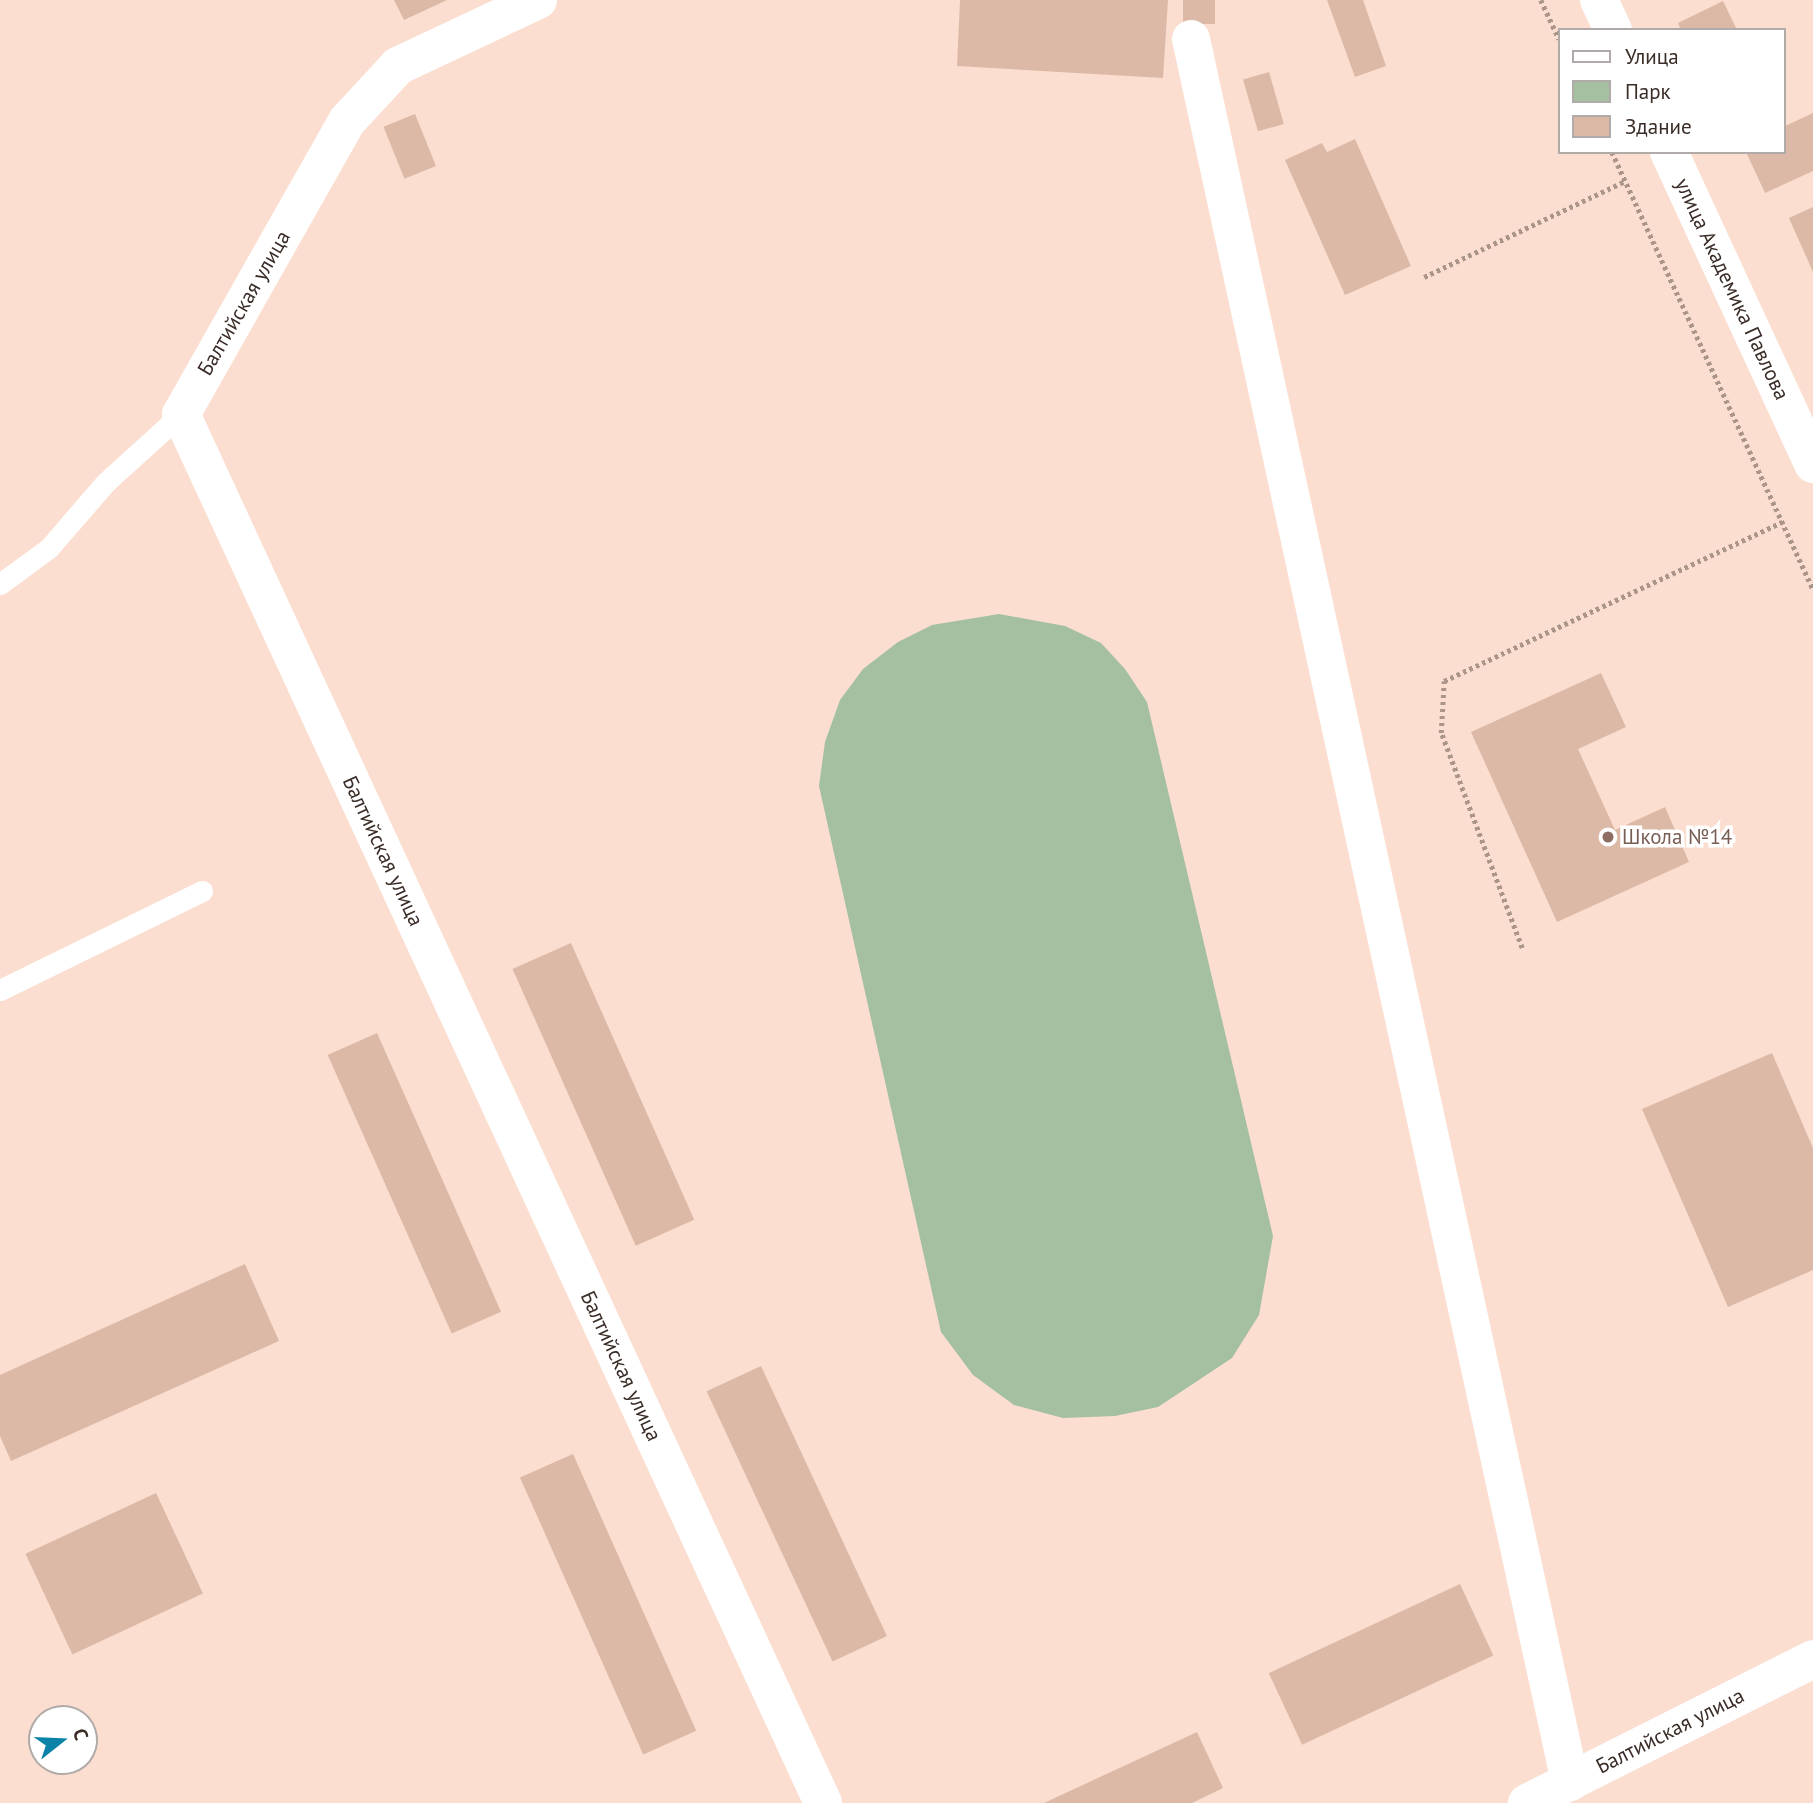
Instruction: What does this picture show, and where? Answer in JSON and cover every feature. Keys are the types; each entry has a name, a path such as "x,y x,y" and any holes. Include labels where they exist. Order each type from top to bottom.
{"street":[{"name":"Балтийская улица","path":"538,0 398,66 347,121 181,414 823,1803"},
{"path":"1599,0 1612,28"},
{"path":"1191,39 1570,1782"},
{"name":"улица Академика Павлова","path":"1670,154 1813,464"},
{"name":"Балтийская улица","path":"1527,1803 1813,1659"}],"lane":[{"path":"0,584 49,548 106,482 181,414"},
{"path":"0,990 202,891"}],"path":[{"path":"1541,0 1558,37"},
{"path":"1613,154 1813,589"},
{"path":"1424,277 1625,181"},
{"path":"1522,948 1441,733 1444,681 1782,522"}],"green space":[{"path":"999,614 1065,626 1101,643 1125,669 1147,702 1273,1236 1259,1315 1232,1358 1158,1407 1115,1416 1063,1418 1014,1405 973,1375 941,1332 819,786 825,742 840,700 863,669 898,642 932,625"}],"building":[{"path":"394,0 447,0 404,20"},
{"path":"960,0 1168,0 1163,78 957,66"},
{"path":"1183,0 1215,0 1215,24 1183,24"},
{"path":"1327,0 1363,0 1386,66 1355,77"},
{"path":"1723,1 1736,28 1680,28 1678,23"},
{"path":"1269,72 1284,124 1258,131 1243,79"},
{"path":"1813,113 1813,171 1765,193 1747,154 1785,154 1785,126"},
{"path":"415,114 436,166 404,179 383,127"},
{"path":"1355,139 1411,266 1345,295 1285,160 1322,143 1327,152"},
{"path":"1813,207 1813,272 1789,218"},
{"path":"1601,673 1626,727 1578,749 1615,830 1665,807 1689,862 1557,922 1471,732"},
{"path":"571,943 694,1220 636,1246 513,969"},
{"path":"377,1033 501,1312 452,1334 328,1055"},
{"path":"1772,1053 1813,1148 1813,1270 1728,1307 1642,1109"},
{"path":"245,1264 279,1341 11,1461 0,1436 0,1375"},
{"path":"761,1366 887,1636 833,1661 707,1391"},
{"path":"573,1454 696,1731 643,1754 520,1478"},
{"path":"156,1493 203,1594 72,1654 25,1554"},
{"path":"1460,1584 1493,1656 1302,1745 1269,1673"},
{"path":"1197,1732 1223,1788 1192,1803 1044,1803"}],"place":[{"name":"Школа №14","path":"1608,837"}]}
